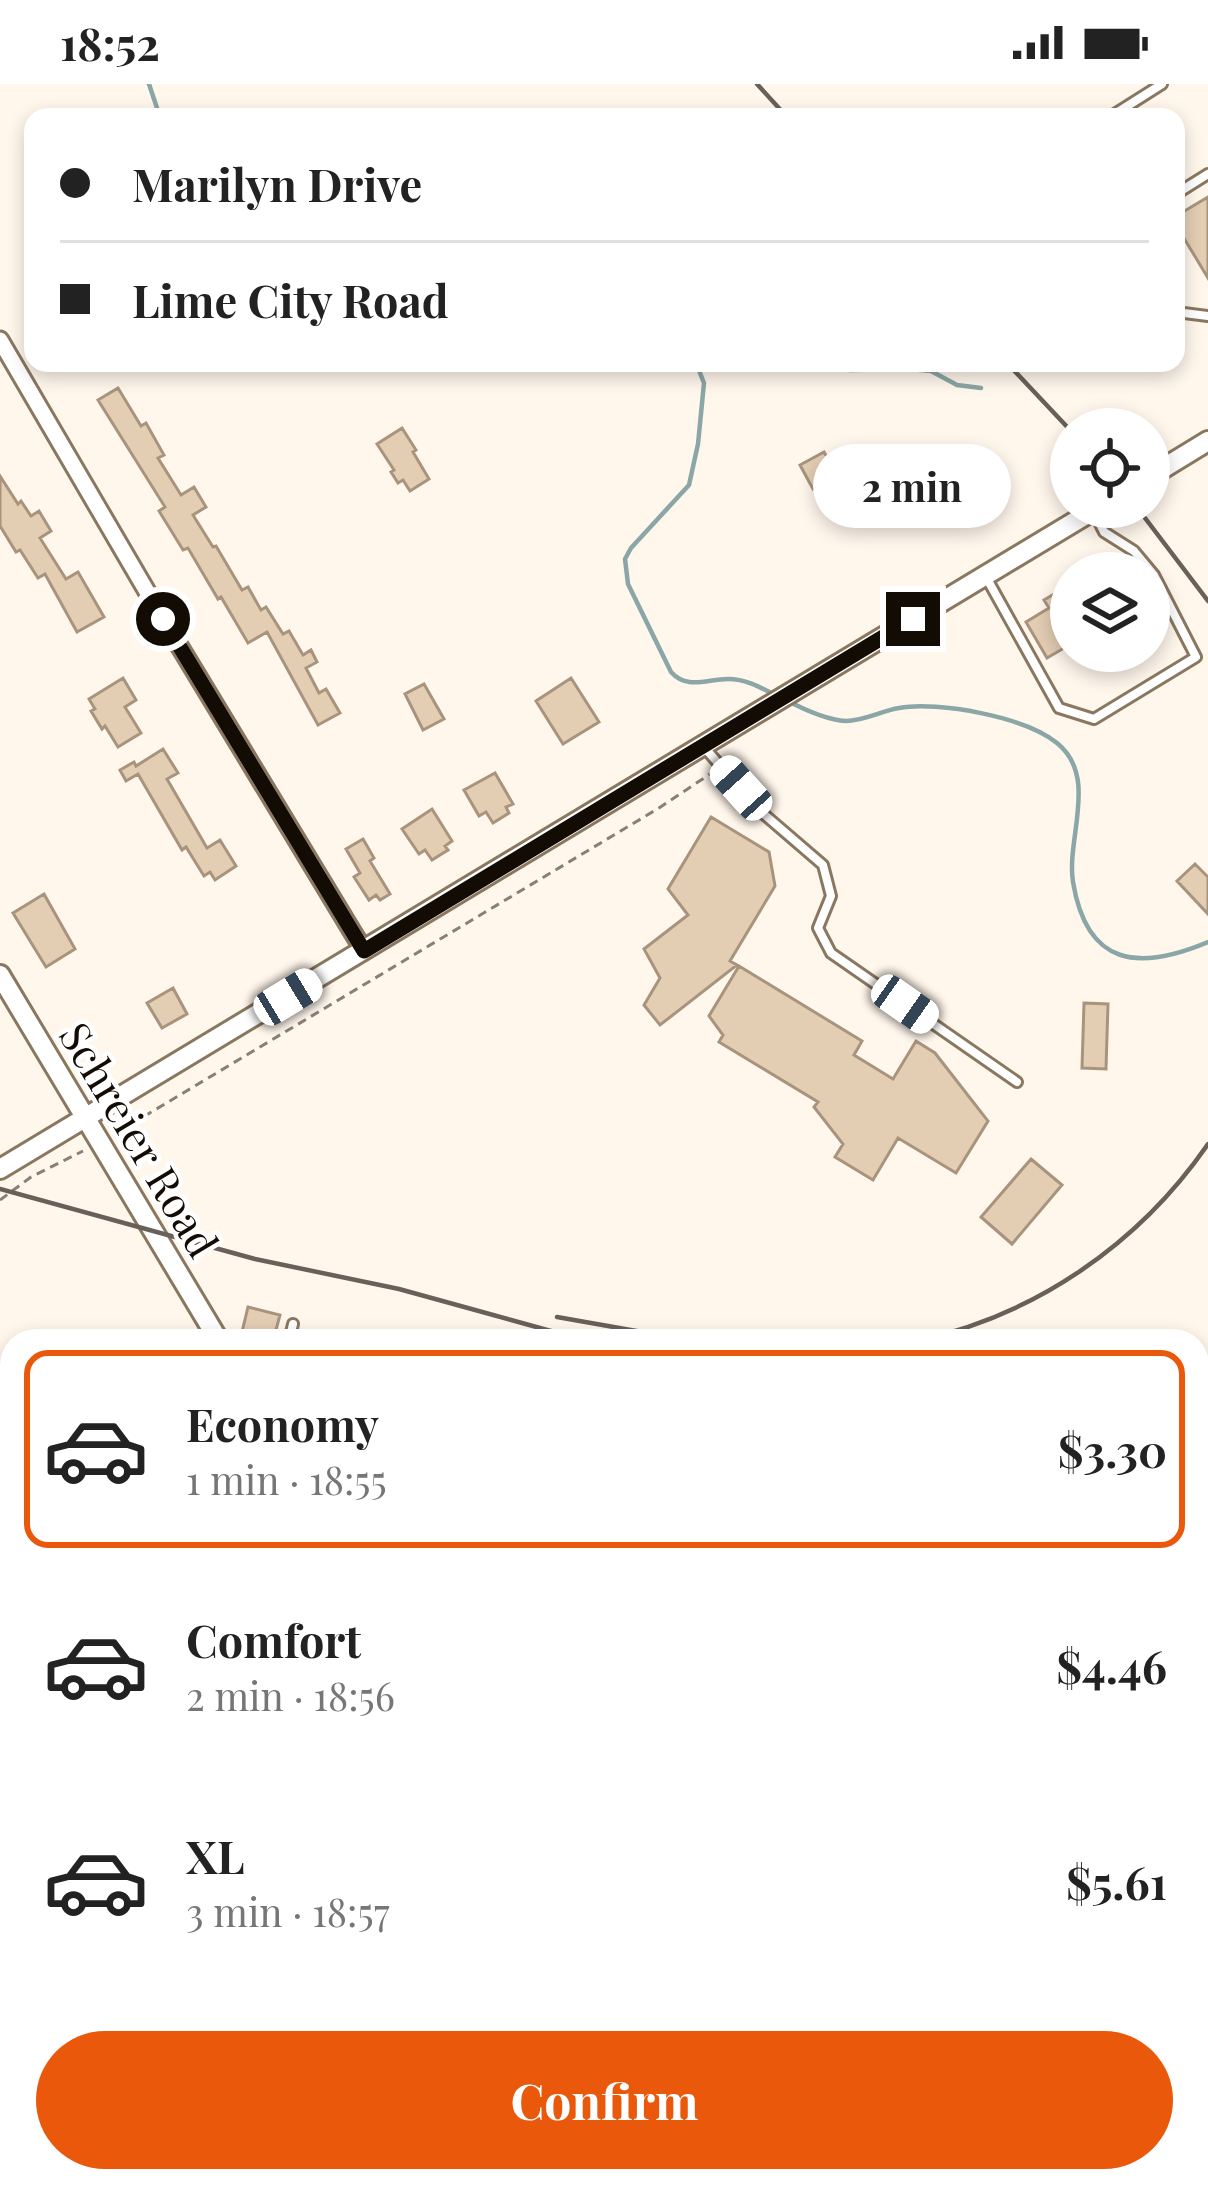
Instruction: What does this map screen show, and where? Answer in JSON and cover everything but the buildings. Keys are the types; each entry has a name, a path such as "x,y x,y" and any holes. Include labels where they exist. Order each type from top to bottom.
{"street":[{"path":"0,340 364,951"},
{"path":"1170,464 1208,441"},
{"path":"0,1169 1065,528"},
{"name":"Schreier Road","path":"0,975 212,1329"}],"lane":[{"path":"1124,108 1162,84"},
{"path":"985,576 1059,708 1094,719 1196,657 1154,575 1134,551 1103,528"},
{"path":"703,746 759,810 823,865 831,896 818,928 831,953 1017,1082"},
{"path":"292,1329 293,1324"}],"path":[{"path":"0,1200 722,767"}],"waterway":[{"path":"149,84 157,108"},
{"path":"700,372 704,383 689,485 631,548 625,559 628,584 677,677 691,682 741,680 775,695"},
{"path":"933,372 957,385 981,388"},
{"path":"786,700 846,721 916,706 958,709 1043,734 1069,757 1076,773 1073,882 1090,931 1120,955 1139,958 1160,957 1208,942"}],"railway":[{"path":"757,84 779,108"},
{"path":"1015,372 1050,409"},
{"path":"1153,528 1208,601"},
{"path":"960,1329 1002,1314 1081,1271 1150,1213 1208,1144"},
{"path":"0,1189 255,1259 399,1289 544,1329"},
{"path":"557,1317 625,1329"}],"route":[{"path":"163,619 364,951 913,619"}]}
